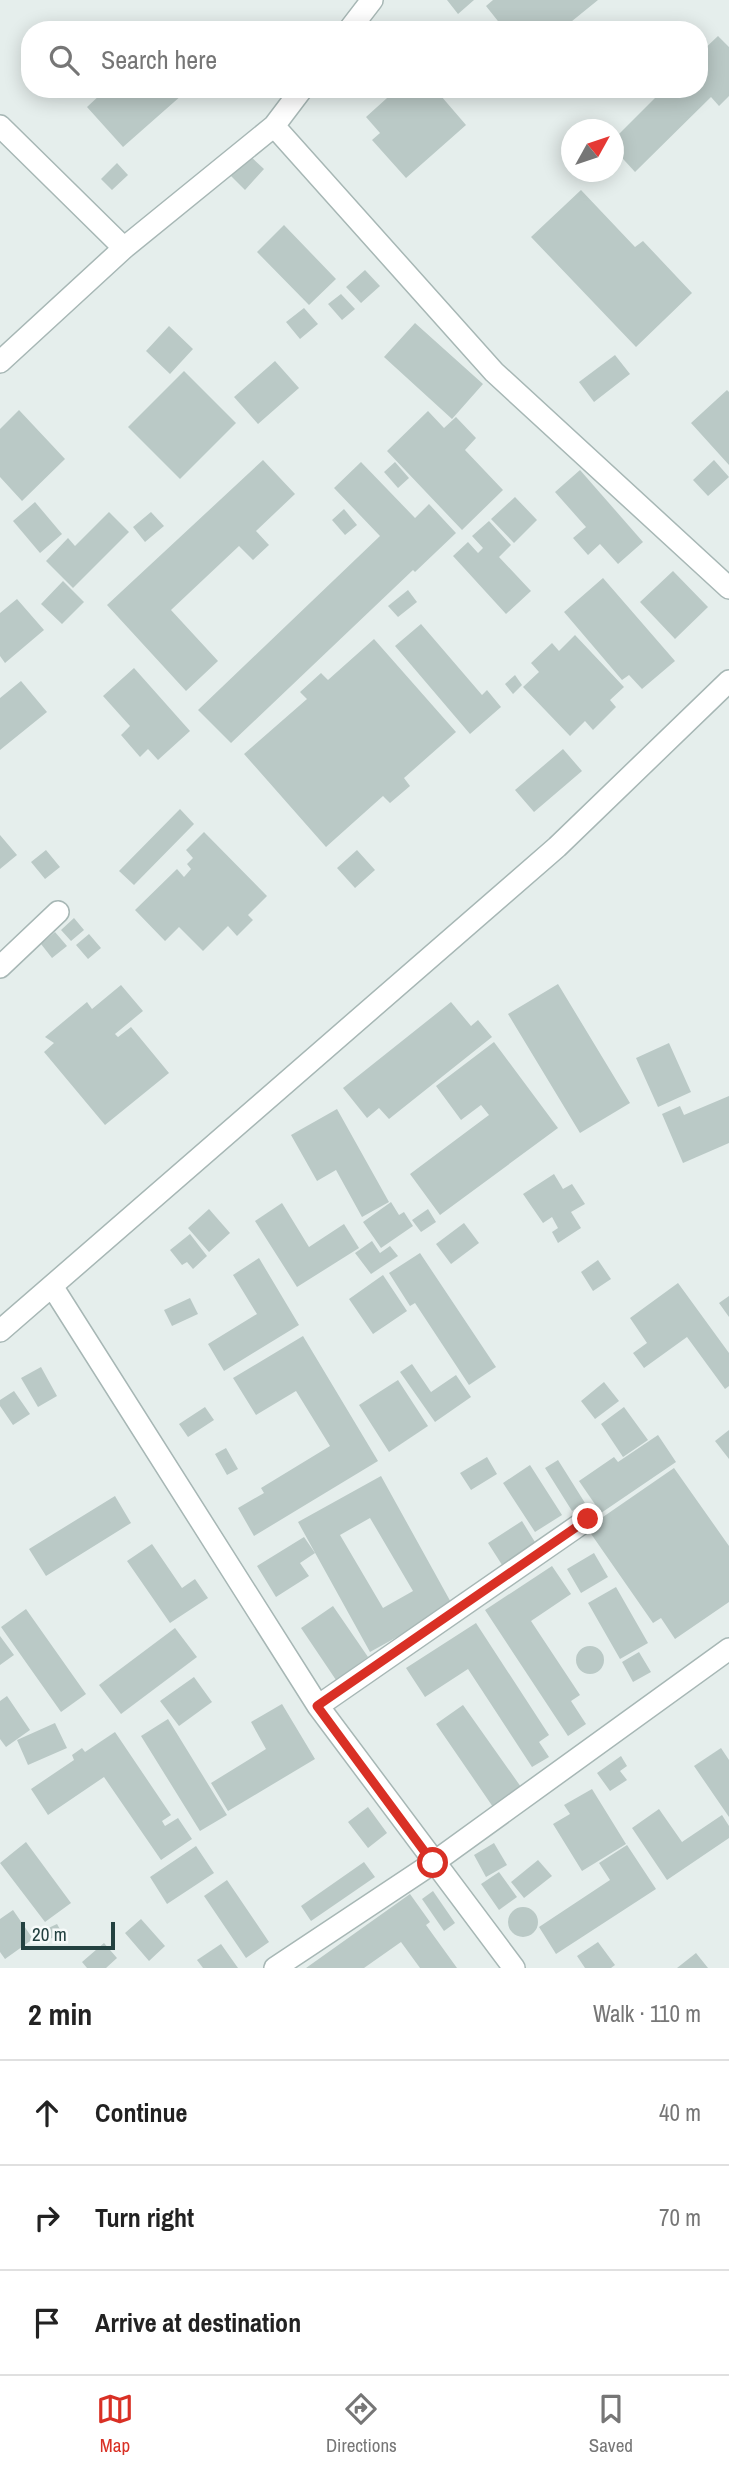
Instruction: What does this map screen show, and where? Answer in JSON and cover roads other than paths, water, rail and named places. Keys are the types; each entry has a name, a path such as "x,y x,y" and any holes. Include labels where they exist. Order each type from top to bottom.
{"street":[{"path":"356,21 372,0"},
{"path":"0,362 124,248 274,126 295,98"},
{"path":"0,126 124,248"},
{"path":"274,126 494,372 729,588"},
{"path":"0,1331 557,847 729,681"},
{"path":"0,967 58,912"},
{"path":"52,1286 317,1706 514,1968"},
{"path":"317,1706 588,1519"},
{"path":"275,1968 433,1863 729,1649"}]}
